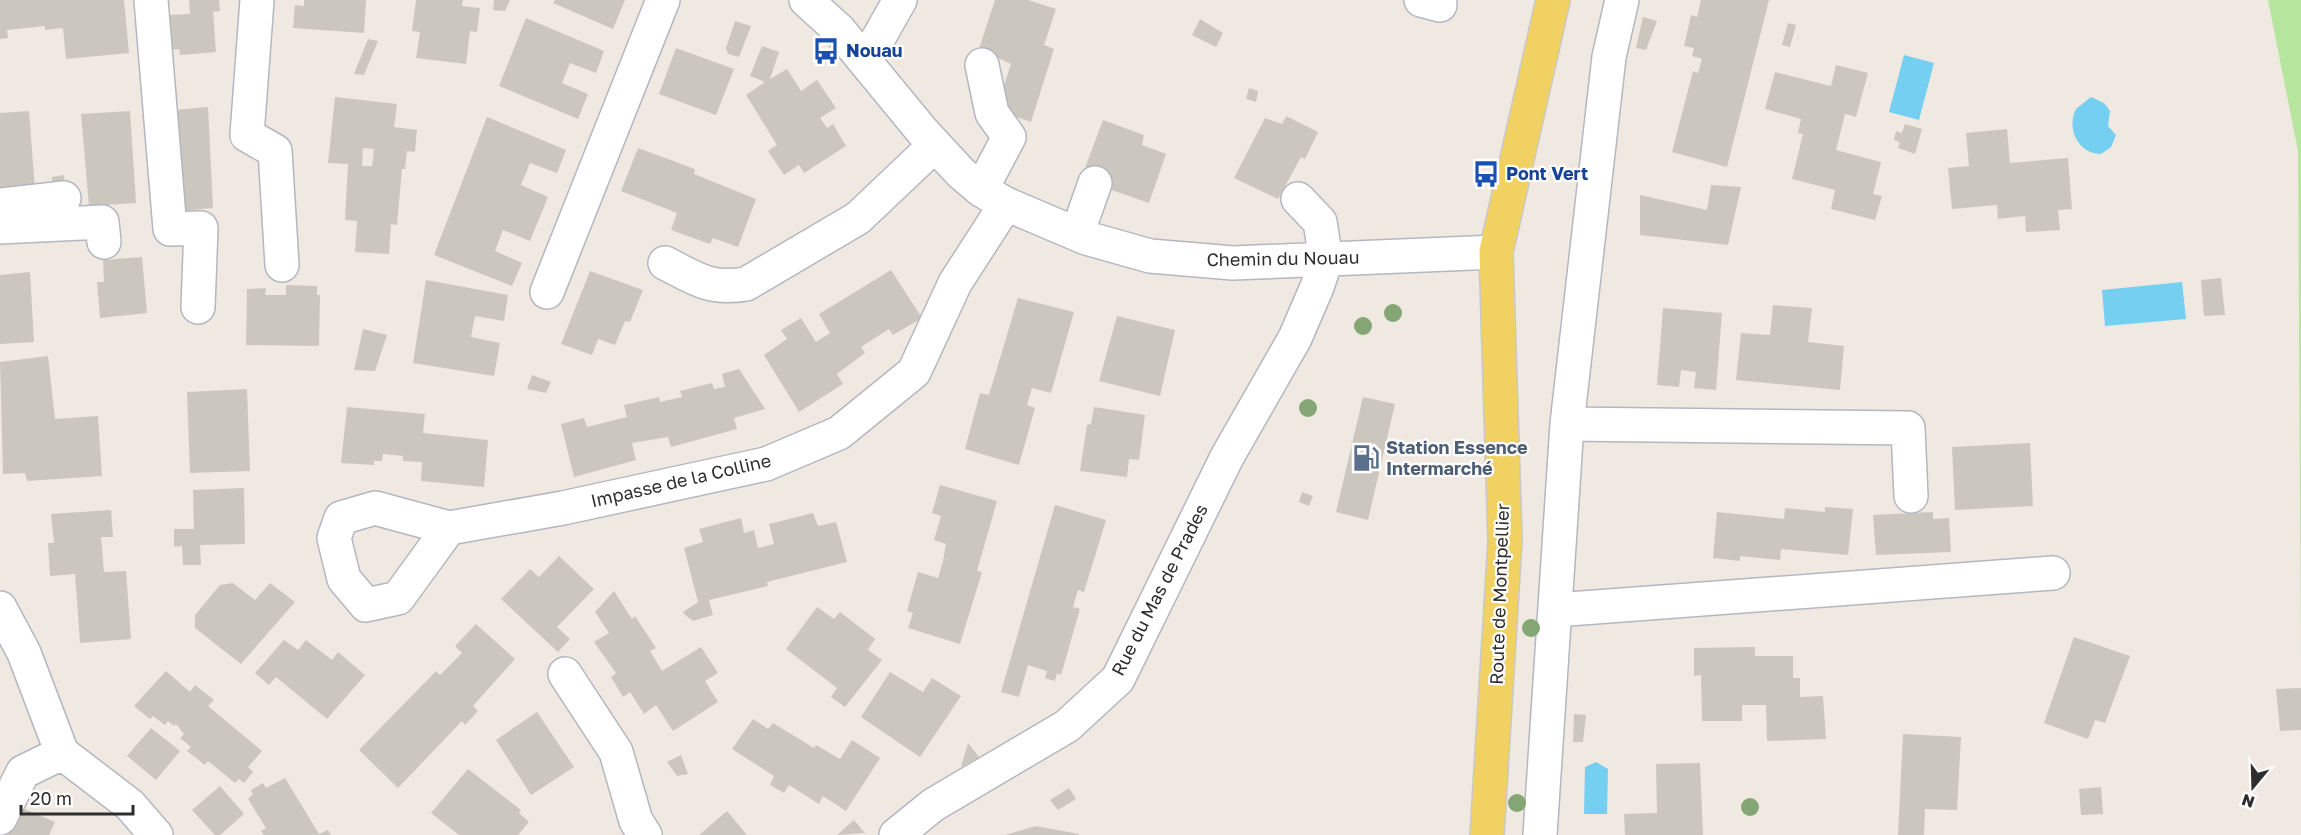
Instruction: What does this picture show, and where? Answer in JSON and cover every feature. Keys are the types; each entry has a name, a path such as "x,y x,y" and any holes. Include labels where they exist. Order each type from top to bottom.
{"main road":[{"name":"Route de Montpellier","path":"1487,835 1505,541 1496,252 1553,0"}],"street":[{"path":"151,0 170,229 201,228 198,307"},
{"path":"257,0 247,135 274,151 282,265"},
{"path":"547,292 663,0"},
{"name":"Chemin du Nouau","path":"806,0 823,13 866,60 935,145 994,197 1114,248 1150,256 1233,263 1496,252"},
{"path":"866,60 900,0"},
{"path":"1540,835 1567,424 1609,57 1622,0"},
{"name":"Impasse de la Colline","path":"448,528 563,508 765,464 838,433 914,372 994,197 1009,137 992,113 982,64"},
{"path":"665,263 709,285 727,287 746,284 858,218 935,145"},
{"path":"1077,234 1095,183"},
{"path":"0,205 64,198"},
{"path":"1298,199 1320,222 1326,260"},
{"path":"0,227 102,222 104,242"},
{"name":"Rue du Mas de Prades","path":"906,832 933,805 1067,726 1118,679 1227,456 1295,338 1326,260"},
{"path":"1567,424 1908,428 1911,496"},
{"path":"1555,610 2053,573"},
{"path":"0,608 24,654 62,753 130,805 156,835"},
{"path":"565,674 616,752 636,821 645,835"},
{"path":"0,819 23,772 62,753"}],"green space":[{"path":"2268,0 2301,0 2301,658 2298,151"}],"water":[{"path":"1904,55 1934,63 1919,120 1889,112"},
{"path":"2091,97 2104,103 2110,111 2108,126 2116,135 2111,147 2101,154 2086,150 2080,145 2073,132 2073,116 2076,109"},
{"path":"2182,282 2186,319 2105,326 2102,290"},
{"path":"1596,762 1608,769 1607,814 1584,814 1585,767"}],"building":[{"path":"0,0 124,0 129,53 66,59 63,28 45,30 45,26 7,30 8,38 0,39"},
{"path":"189,0 219,0 220,11 213,12 216,52 180,55 179,49 171,50 169,15 190,14"},
{"path":"304,0 366,0 364,33 293,28 295,5 304,6"},
{"path":"416,0 463,0 462,6 480,8 477,32 470,31 466,64 416,58 420,32 412,31"},
{"path":"494,0 510,0 505,11 493,10"},
{"path":"555,0 625,0 613,29 553,3"},
{"path":"995,0 1028,0 1056,9 1044,45 1054,49 1031,122 996,110 1011,64 979,49"},
{"path":"1701,0 1769,0 1727,167 1672,152 1693,71 1698,73 1702,59 1692,56 1694,48 1684,46 1691,15 1697,17"},
{"path":"1643,17 1657,21 1646,50 1636,48"},
{"path":"526,18 604,51 596,73 570,63 562,83 588,94 578,119 499,86"},
{"path":"1200,19 1223,33 1216,47 1192,35"},
{"path":"735,21 751,26 739,57 728,54 726,48"},
{"path":"1788,23 1796,25 1790,47 1782,45"},
{"path":"368,39 378,41 364,75 354,74"},
{"path":"762,46 779,52 770,79 787,69 801,91 817,80 836,108 820,118 827,128 833,124 846,146 804,173 799,165 784,175 768,151 777,145 746,95 765,82 750,76"},
{"path":"676,48 734,69 716,115 659,94"},
{"path":"1836,65 1868,73 1856,117 1845,114 1836,150 1881,162 1873,194 1882,196 1875,220 1831,209 1835,190 1792,179 1803,134 1798,133 1801,119 1765,109 1775,72 1831,86"},
{"path":"1249,88 1258,91 1256,102 1246,99"},
{"path":"335,97 397,104 394,127 417,130 415,152 407,151 405,169 402,169 397,225 391,224 389,254 355,252 357,221 345,220 348,164 328,163","holes":["363,148 374,149 372,166 362,166"]},
{"path":"208,107 213,208 181,211 174,110"},
{"path":"29,111 35,190 0,193 0,113"},
{"path":"130,111 136,203 89,206 81,114"},
{"path":"1286,116 1318,132 1305,159 1301,157 1278,199 1234,178 1265,118 1282,124"},
{"path":"487,117 566,150 557,173 530,163 521,185 548,197 530,241 503,230 495,251 522,263 512,286 434,255"},
{"path":"1103,120 1144,135 1142,145 1166,154 1149,203 1103,187 1106,176 1085,168"},
{"path":"1905,124 1922,129 1915,154 1898,148 1900,142 1894,140 1896,131 1902,133"},
{"path":"2007,129 2010,163 2068,158 2072,209 2058,210 2060,230 2026,232 2025,216 1998,219 1997,205 1952,209 1948,168 1969,166 1966,133"},
{"path":"638,148 695,169 694,174 756,199 738,247 713,238 710,244 671,230 677,213 621,191"},
{"path":"64,175 65,188 53,190 52,177"},
{"path":"1711,185 1741,187 1728,245 1640,235 1640,195 1707,210"},
{"path":"142,257 147,313 100,318 97,282 104,282 103,260"},
{"path":"891,270 922,318 893,335 889,329 861,347 865,353 837,374 843,384 799,412 764,355 787,339 781,330 801,318 816,342 830,333 819,314"},
{"path":"590,271 643,290 630,322 625,321 615,345 598,339 592,355 561,344"},
{"path":"30,272 34,342 0,344 0,275"},
{"path":"2221,278 2225,315 2204,316 2201,280"},
{"path":"426,280 508,295 504,321 475,316 471,337 500,343 494,376 413,363"},
{"path":"286,285 317,286 317,295 320,295 319,346 246,345 247,289 266,288 265,295 286,295"},
{"path":"1018,298 1074,312 1051,393 1032,388 1027,405 1035,408 1019,465 965,449 980,393 989,395"},
{"path":"1773,305 1812,308 1808,342 1844,346 1840,390 1736,380 1741,333 1770,335"},
{"path":"1663,308 1722,313 1716,390 1694,388 1696,372 1681,370 1679,387 1657,385"},
{"path":"1117,316 1175,330 1160,396 1099,381"},
{"path":"363,329 387,335 375,371 354,370"},
{"path":"48,356 55,419 98,416 102,476 27,481 25,473 3,474 0,362"},
{"path":"739,369 765,409 734,418 737,429 671,447 668,437 632,443 636,460 574,477 561,424 584,418 587,427 627,417 624,405 659,397 660,402 682,397 680,391 712,383 714,389 725,387 722,374"},
{"path":"532,375 551,382 546,393 527,389"},
{"path":"247,389 250,471 190,473 187,392"},
{"name":"Station Essence Intermarché","path":"1363,397 1395,404 1368,520 1336,512"},
{"path":"347,407 425,414 423,433 488,440 484,487 421,481 422,462 403,461 403,456 383,454 382,461 374,461 374,465 341,463"},
{"path":"1094,407 1145,415 1139,460 1129,459 1127,477 1080,471 1087,425 1091,424"},
{"path":"2030,443 2033,506 1955,510 1952,447"},
{"path":"940,485 997,501 977,571 982,572 960,644 908,628 913,613 907,611 918,572 938,578 943,561 946,544 934,540 941,516 932,513"},
{"path":"244,488 245,544 200,545 201,565 183,565 182,546 174,547 174,529 194,529 193,490"},
{"path":"1302,492 1313,496 1309,506 1299,502"},
{"path":"1055,505 1106,520 1084,592 1078,590 1073,607 1080,609 1061,675 1057,673 1055,681 1045,678 1047,671 1028,665 1019,697 1001,692"},
{"path":"1825,507 1853,509 1848,555 1781,549 1780,560 1740,556 1740,561 1713,558 1717,512 1784,519 1785,508 1825,512"},
{"path":"111,510 113,537 101,537 104,572 126,571 131,639 80,643 75,574 50,576 48,543 54,543 51,514"},
{"path":"1933,512 1933,519 1949,518 1951,552 1876,555 1873,515"},
{"path":"813,513 818,526 836,522 847,562 767,582 768,586 709,600 713,615 693,621 685,615 683,612 698,602 684,548 703,542 699,529 741,518 744,533 754,530 758,548 774,544 769,524"},
{"path":"559,556 594,589 557,627 570,639 558,652 501,599 530,569 539,577"},
{"path":"233,583 255,600 270,583 295,602 241,664 195,628 195,615 220,585"},
{"path":"614,591 632,619 635,616 656,648 650,651 662,671 701,647 718,673 705,681 718,702 673,731 656,705 644,714 630,692 623,697 611,677 616,673 594,642 609,633 595,612"},
{"path":"817,607 834,619 840,612 875,639 868,650 882,660 845,707 831,697 837,688 786,649"},
{"path":"476,624 515,659 473,706 478,711 465,725 462,721 398,788 359,750 436,671 440,675 462,653 455,646"},
{"path":"2074,637 2130,656 2105,723 2095,720 2088,739 2044,723"},
{"path":"284,640 298,650 306,640 332,660 338,652 365,675 327,719 276,677 269,685 255,673"},
{"path":"1755,647 1755,656 1793,656 1793,678 1800,678 1800,697 1823,696 1826,739 1767,741 1766,705 1742,705 1742,721 1702,721 1701,675 1694,676 1694,648"},
{"path":"166,671 190,692 195,685 214,700 208,706 262,751 248,767 253,772 244,783 239,779 235,783 208,761 205,765 187,751 191,747 180,738 184,734 176,724 174,726 168,721 165,725 153,716 150,719 134,706"},
{"path":"890,672 923,692 932,678 961,696 920,757 861,717"},
{"path":"2301,688 2301,730 2280,731 2276,689"},
{"path":"537,712 574,767 531,795 496,740"},
{"path":"1574,714 1586,715 1583,742 1573,742"},
{"path":"753,719 768,729 773,723 814,748 816,745 840,759 852,740 880,758 846,811 823,796 819,804 789,785 784,793 770,785 774,776 732,749"},
{"path":"151,728 180,751 156,780 127,756"},
{"path":"1903,734 1961,737 1957,810 1925,809 1924,835 1898,835"},
{"path":"968,743 979,757 961,767"},
{"path":"681,755 688,774 677,776 667,762"},
{"path":"1700,763 1703,835 1625,835 1624,814 1657,813 1656,764"},
{"path":"468,769 521,810 519,813 529,822 518,835 459,835 431,813"},
{"path":"285,778 319,834 328,830 331,835 264,835 261,831 266,828 248,799 253,794 251,790 263,783 266,788"},
{"path":"220,786 244,814 220,835 215,835 192,810"},
{"path":"2101,787 2103,814 2081,815 2079,789"},
{"path":"1069,788 1076,799 1058,810 1050,800"},
{"path":"20,807 55,822 49,835 8,835"},
{"path":"727,811 747,835 699,835"},
{"path":"854,820 865,833 837,835"},
{"path":"1036,826 1079,834 1079,835 1005,835"}],"place":[{"name":"Nouau","path":"826,51"},
{"name":"Pont Vert","path":"1486,174"},
{"name":"Station Essence Intermarché","path":"1366,458"}]}
